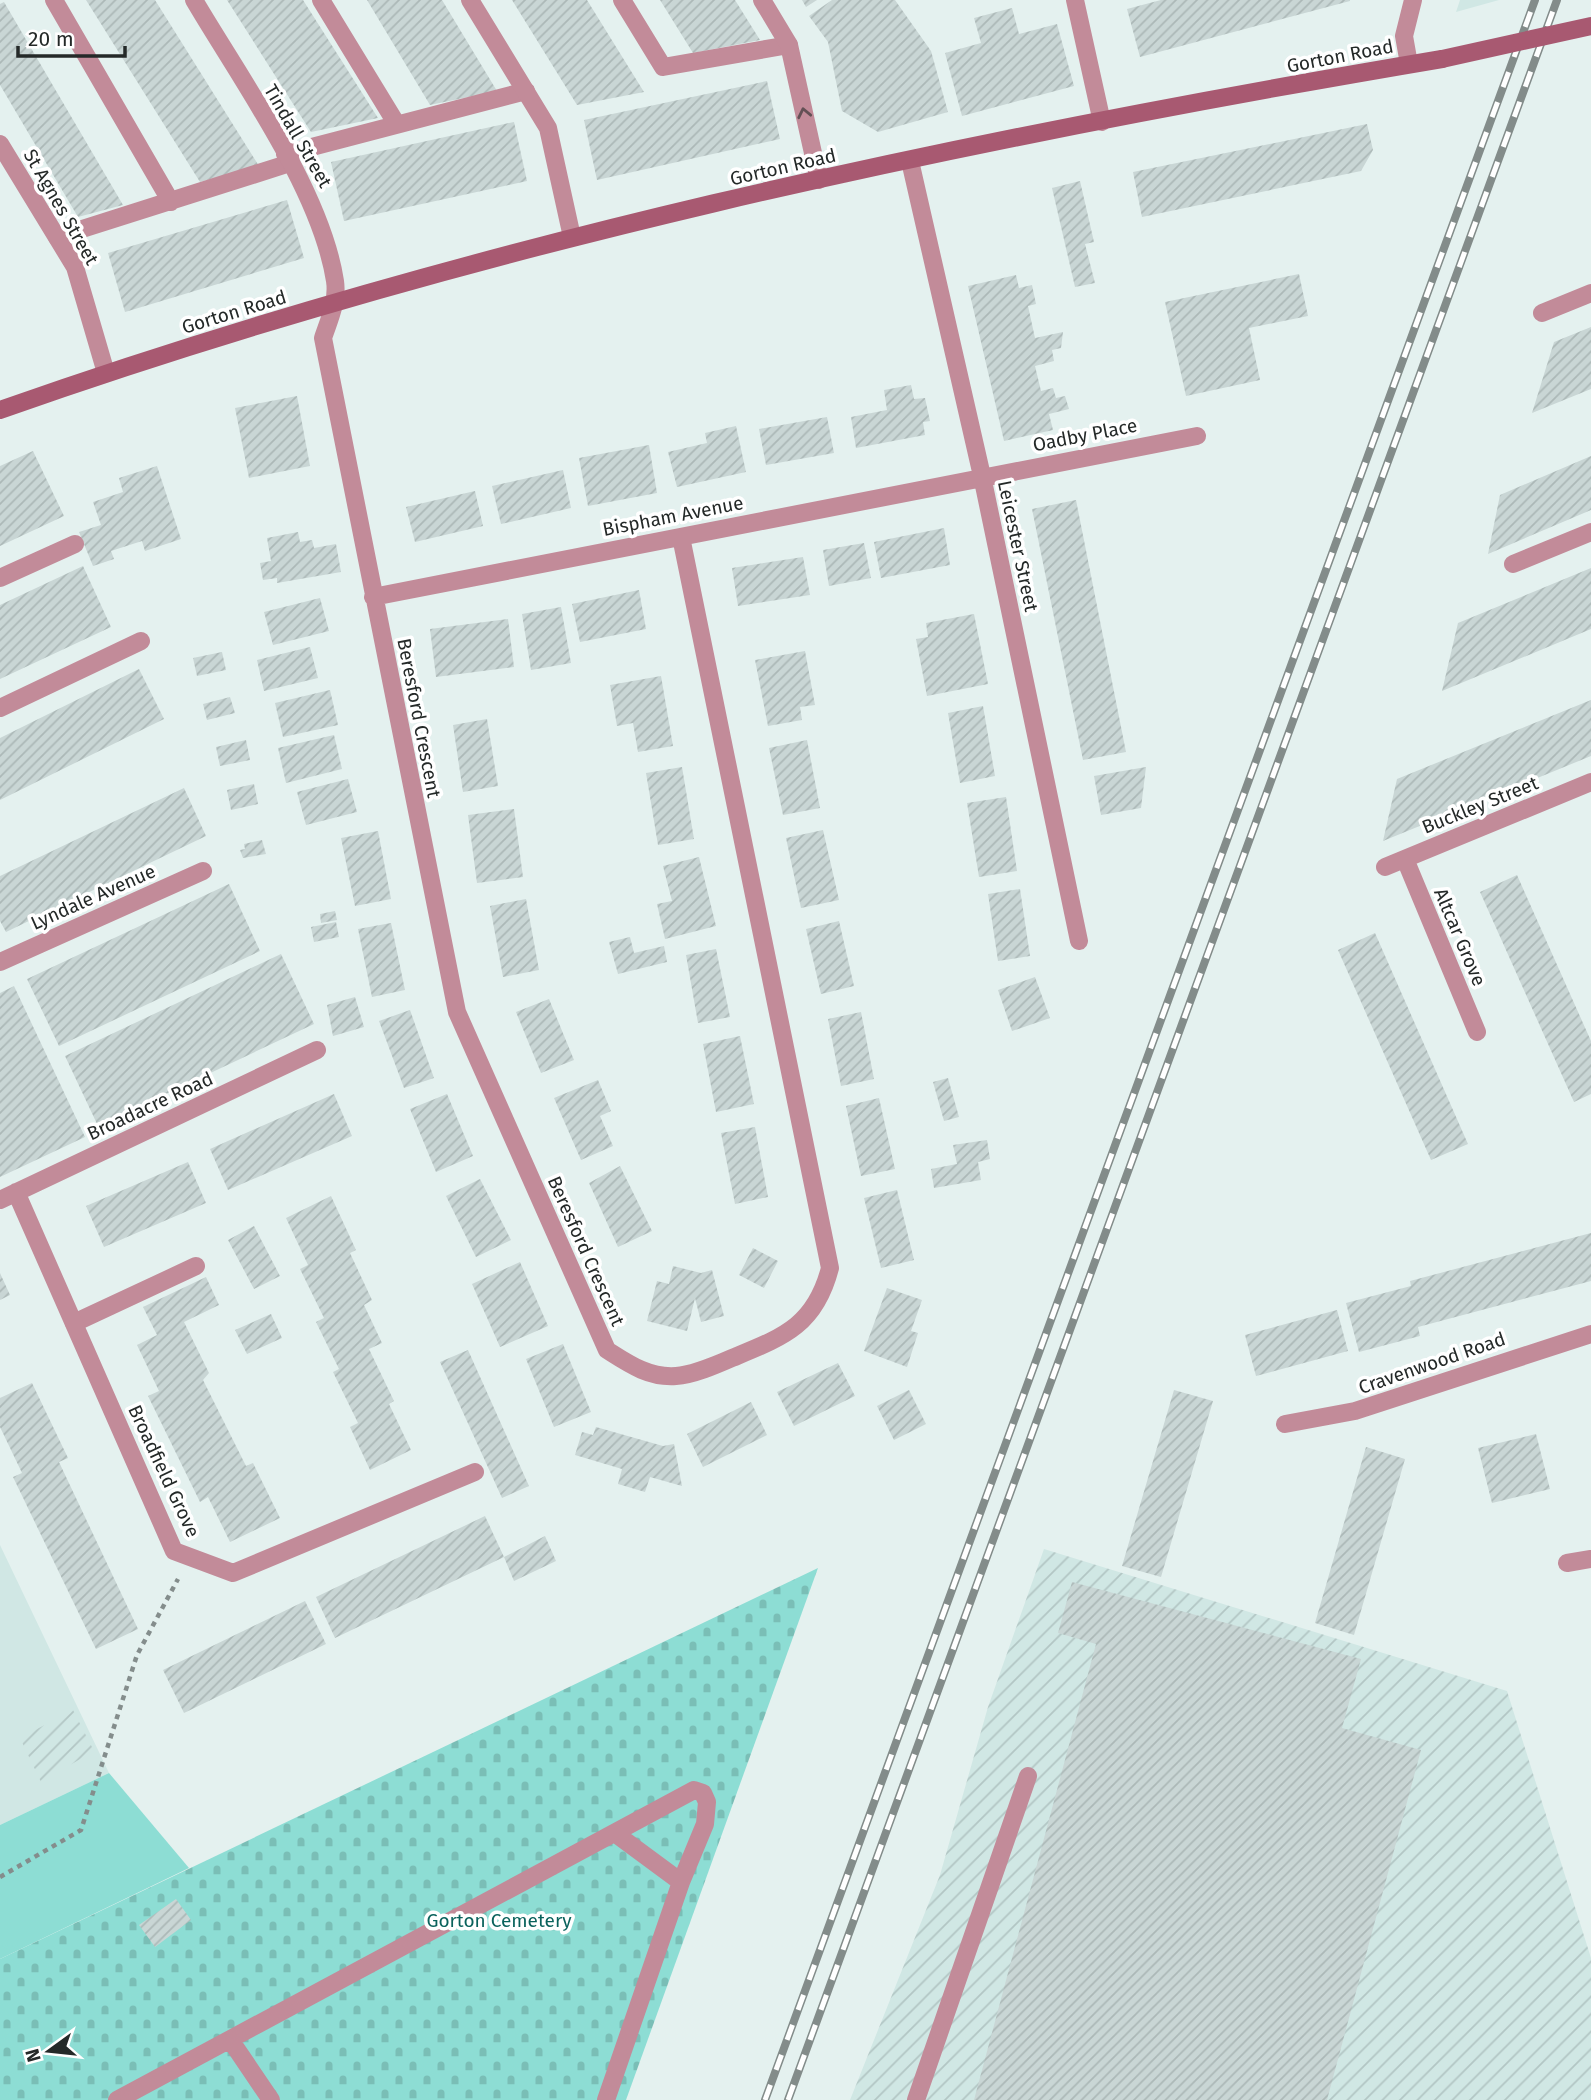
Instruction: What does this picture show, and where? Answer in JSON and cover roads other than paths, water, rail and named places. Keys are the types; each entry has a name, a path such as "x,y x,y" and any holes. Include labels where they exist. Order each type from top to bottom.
{"main road":[{"name":"Gorton Road","path":"0,410 106,373 572,237 910,161 1102,122 1442,59 1591,26"}],"street":[{"path":"54,0 171,202"},
{"name":"Tindall Street","path":"194,0 312,203 335,282 335,304"},
{"path":"321,0 396,123"},
{"path":"470,0 548,128 572,237"},
{"path":"622,0 663,67 789,45"},
{"path":"762,0 789,45 819,180"},
{"path":"1075,0 1102,122"},
{"path":"1409,64 1404,36 1413,0"},
{"path":"57,237 171,202 396,123 526,91"},
{"name":"St Agnes Street","path":"0,144 75,267 106,373"},
{"name":"Leicester Street","path":"910,161 982,476 1079,941"},
{"path":"1542,313 1591,293"},
{"name":"Beresford Crescent","path":"335,304 323,338 457,1012 607,1350 638,1371 677,1377 773,1342 799,1324 813,1310 824,1291 830,1269 681,537"},
{"name":"Oadby Place","path":"982,476 1197,436"},
{"name":"Bispham Avenue","path":"373,597 982,476"},
{"path":"1513,564 1591,532"},
{"path":"0,578 75,544"},
{"path":"0,708 141,641"},
{"name":"Buckley Street","path":"1385,867 1591,782"},
{"name":"Altcar Grove","path":"1405,859 1477,1032"},
{"name":"Lyndale Avenue","path":"0,962 203,871"},
{"name":"Broadacre Road","path":"8,1196 317,1051"},
{"name":"Broadfield Grove","path":"8,1196 74,1323 174,1551 233,1573 475,1472"},
{"path":"74,1323 196,1266"},
{"name":"Cravenwood Road","path":"1284,1424 1355,1411 1591,1334"},
{"path":"1567,1563 1591,1559"},
{"path":"916,2100 1028,1776"},
{"path":"117,2100 694,1790 703,1793 707,1802 705,1825 681,1881 606,2100"},
{"path":"616,1834 681,1881"},
{"path":"231,2041 271,2100"}],"railway":[{"path":"765,2100 1535,0"},
{"path":"788,2100 1557,0"}],"park label":[{"name":"Gorton Cemetery","path":"499,1920"}]}
